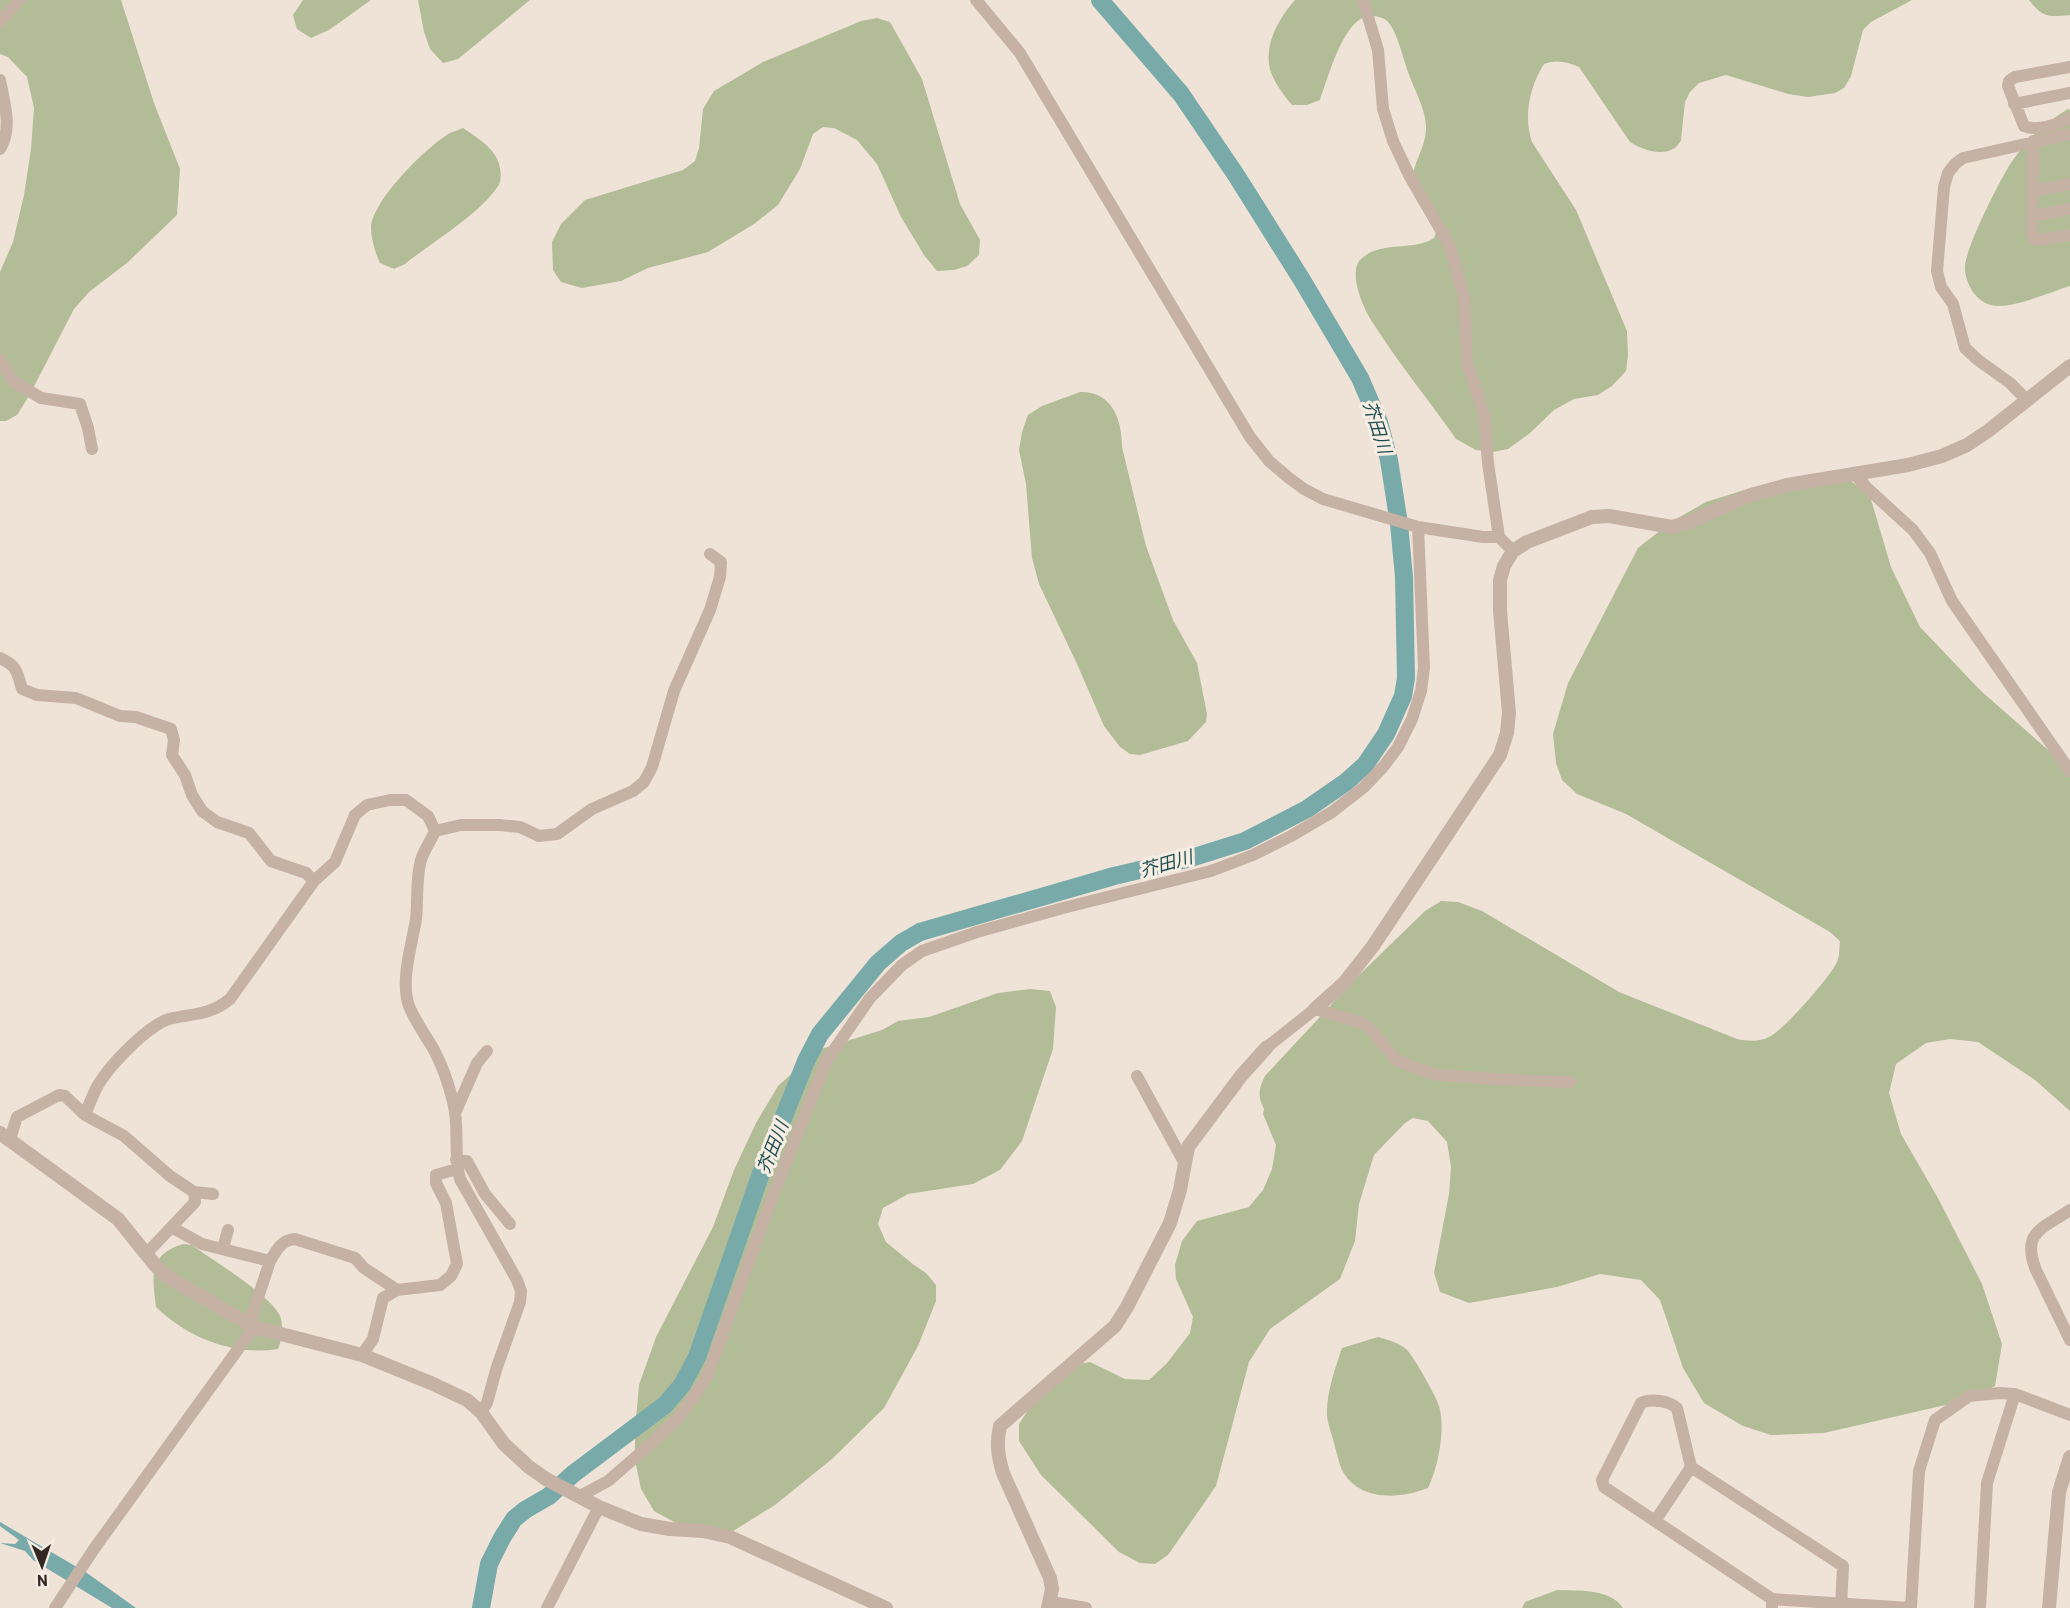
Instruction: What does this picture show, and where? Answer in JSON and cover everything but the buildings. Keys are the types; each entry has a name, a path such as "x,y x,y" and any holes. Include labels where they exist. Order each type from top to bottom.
{"street":[{"path":"0,22 19,0"},
{"path":"976,0 1020,53 1250,437 1269,461 1304,489 1323,499 1418,527 1498,537"},
{"path":"1363,0 1378,50 1383,109 1393,141 1409,175 1450,246 1464,298 1467,362 1484,415 1498,537 1513,551"},
{"path":"2040,136 2024,126 2008,86 2009,81 2015,77 2070,67"},
{"path":"0,80 7,126 5,141 0,149"},
{"path":"2014,104 2070,93"},
{"path":"2040,136 2070,118"},
{"path":"2026,399 2010,383 1965,348 1953,304 1941,287 1936,271 1944,187 1948,173 1963,158 2040,136 2070,134"},
{"path":"2040,136 2032,191 2034,239 2070,235"},
{"path":"2032,191 2070,184"},
{"path":"2032,216 2070,209"},
{"path":"0,360 13,381 40,398 80,404 92,449"},
{"path":"1086,1608 1050,1605 1052,1589 1050,1578 998,1456 997,1441 1000,1426 1115,1326 1128,1307 1170,1223 1180,1190 1188,1147 1241,1076 1267,1047 1315,1009 1344,982 1373,946 1500,755 1507,733 1509,713 1500,611 1500,580 1504,566 1513,551 1527,542 1592,517 1609,516 1672,527 1686,524 1751,495 1786,485 1908,465 1942,456 1967,445 1988,431 2070,366"},
{"path":"1855,474 1913,530 1930,553 1952,601 2070,771"},
{"path":"580,1496 608,1482 652,1443 680,1416 707,1377 773,1195 827,1060 870,998 902,964 922,951 976,932 1038,914 1211,871 1253,855 1332,812 1364,787 1383,767 1398,747 1412,719 1421,691 1424,668 1418,527"},
{"path":"435,831 461,825 499,825 520,827 539,836 557,834 592,809 633,791 644,782 651,767 674,691 710,610 720,577 721,562 710,554"},
{"path":"0,658 13,664 22,688 37,695 76,698 120,716 136,717 171,729 174,740 171,755 185,775 192,795 202,811 217,822 249,833 271,861 306,873 314,881"},
{"path":"85,1115 98,1085 112,1065 153,1027 168,1019 220,1008 230,999 314,881 335,862 355,815 367,805 390,800 406,800 428,816 435,831 424,850 420,865 416,920 408,954 409,1005 436,1053 455,1113 457,1164 460,1179 521,1291 520,1302 487,1402 481,1412"},
{"path":"1315,1009 1362,1023 1370,1028 1395,1059 1437,1075 1570,1082"},
{"path":"455,1113 477,1063 487,1051"},
{"path":"1137,1076 1185,1164"},
{"path":"213,1194 194,1192 170,1176 124,1136 85,1115 65,1096 59,1095 17,1117 5,1136 118,1219 154,1264 169,1278 251,1325 362,1355 467,1400 481,1412 504,1444 546,1479 599,1507 641,1524 703,1531 730,1537 886,1608"},
{"path":"362,1355 372,1339 383,1298 397,1290 440,1285 451,1276 457,1264 446,1203 436,1183 436,1175 468,1161 484,1194 510,1224"},
{"path":"147,1253 195,1202 194,1192"},
{"path":"2070,1210 2037,1232 2030,1243 2031,1259 2070,1340"},
{"path":"173,1228 202,1244 270,1261"},
{"path":"223,1248 228,1230"},
{"path":"55,1608 251,1325 270,1261 280,1245 287,1240 295,1239 356,1258 364,1269 397,1290"},
{"path":"1842,1606 1844,1566 1691,1467 1677,1408 1672,1403 1646,1401 1641,1403 1602,1480 1604,1487 1772,1603 1842,1606 1910,1608 1919,1471 1935,1420 1969,1396 1999,1393 2015,1395 2070,1414"},
{"path":"1980,1608 1987,1483 2015,1395"},
{"path":"2049,1608 2059,1492 2070,1457"},
{"path":"1655,1521 1691,1467"},
{"path":"548,1608 599,1507"}],"green space":[{"path":"0,0 121,0 154,103 180,169 177,215 127,263 89,292 74,309 29,396 17,415 6,421 0,421 0,272 13,242 24,195 34,108 27,77 8,57 0,54"},
{"path":"303,0 371,0 329,30 311,38 297,29 293,15"},
{"path":"418,0 530,0 458,59 443,63 430,49"},
{"path":"1295,0 1912,0 1871,22 1863,30 1851,76 1844,88 1835,93 1808,97 1788,94 1726,75 1699,83 1690,92 1685,102 1681,140 1677,146 1665,152 1650,151 1630,142 1579,67 1562,62 1544,64 1529,101 1529,132 1532,142 1576,210 1627,331 1626,371 1612,386 1598,395 1574,399 1554,410 1530,433 1508,449 1493,452 1476,450 1456,439 1369,317 1358,291 1356,273 1361,259 1378,250 1426,242 1434,238 1437,230 1413,193 1413,172 1423,145 1426,122 1395,33 1389,23 1379,17 1362,18 1346,35 1320,100 1307,105 1292,105 1272,75 1269,55 1275,29"},
{"path":"2029,0 2070,0 2070,15 2046,15"},
{"path":"877,18 890,22 922,79 960,204 980,240 979,255 967,266 954,270 937,271 924,255 901,217 877,164 857,140 834,128 823,127 813,134 800,169 778,205 754,224 708,252 648,268 621,281 582,288 561,282 553,270 552,242 561,224 585,200 683,170 695,161 699,148 703,109 714,91 763,62 861,21"},
{"path":"2068,109 2070,110 2070,286 2009,305 1999,306 1985,303 1975,295 1965,272 1967,257 1976,231 2015,158 2039,130"},
{"path":"463,128 494,153 501,175 498,186 490,197 467,218 405,264 394,269 380,263 371,227 381,203 415,161 428,149 450,133"},
{"path":"1080,392 1100,396 1113,409 1117,417 1146,546 1173,620 1197,663 1207,714 1206,722 1188,741 1140,755 1130,754 1120,747 1104,726 1039,584 1032,558 1026,484 1019,450 1022,432 1028,415 1042,406"},
{"path":"1805,480 1850,480 1870,496 1891,567 1920,627 1981,691 2070,769 2070,1111 2035,1080 1978,1042 1950,1039 1926,1043 1896,1064 1889,1093 1901,1134 1939,1200 1982,1284 2002,1344 1995,1386 1967,1400 1824,1433 1771,1435 1743,1426 1704,1403 1683,1368 1660,1300 1641,1280 1600,1274 1557,1287 1469,1303 1440,1292 1434,1273 1449,1194 1451,1167 1447,1142 1428,1121 1413,1118 1405,1123 1374,1155 1359,1204 1355,1241 1340,1279 1270,1329 1249,1362 1216,1486 1168,1555 1155,1564 1140,1563 1119,1552 1041,1475 1019,1441 1019,1424 1038,1395 1074,1365 1090,1362 1125,1379 1149,1380 1167,1363 1190,1333 1193,1317 1176,1279 1175,1265 1182,1241 1197,1221 1249,1207 1263,1190 1272,1169 1276,1145 1263,1114 1264,1109 1260,1096 1260,1088 1265,1076 1357,977 1425,911 1441,901 1458,902 1482,911 1619,992 1741,1040 1762,1040 1785,1025 1805,1004 1836,964 1840,941 1830,932 1626,814 1577,794 1562,780 1556,763 1553,734 1568,683 1638,548 1671,522 1706,502 1754,487"},
{"path":"1030,989 1050,991 1056,1007 1053,1049 1022,1141 1000,1170 973,1184 908,1194 883,1208 878,1224 886,1242 926,1273 936,1285 936,1301 918,1346 884,1408 832,1459 775,1505 722,1538 696,1534 654,1511 641,1489 635,1460 639,1385 656,1337 713,1227 734,1170 756,1123 778,1086 818,1050 882,1030 898,1021 929,1017 998,993"},
{"path":"183,1244 192,1245 265,1298 280,1316 282,1324 278,1349 245,1350 213,1342 182,1328 156,1307 154,1276 158,1260 163,1254"},
{"path":"1378,1337 1401,1345 1407,1350 1420,1369 1439,1406 1442,1426 1435,1470 1428,1488 1417,1492 1393,1496 1369,1493 1349,1480 1342,1470 1328,1420 1329,1390 1342,1348"},
{"path":"1557,1590 1602,1594 1610,1597 1623,1608 1522,1608 1525,1602"}],"water":[{"path":"0,1522 87,1573 136,1608 112,1608 33,1560 25,1551 0,1543 15,1544 19,1540 0,1526"}],"waterway":[{"name":"芥田川","path":"481,1608 489,1564 514,1519 549,1496 573,1474 665,1405 682,1385 697,1357 760,1176 806,1061 820,1034 878,963 901,943 920,932 1114,876 1191,858 1245,841 1307,809 1346,782 1365,765 1386,734 1403,696 1406,678 1404,577 1399,524 1389,460 1379,422 1360,378 1236,175 1181,94 1100,0"}]}
